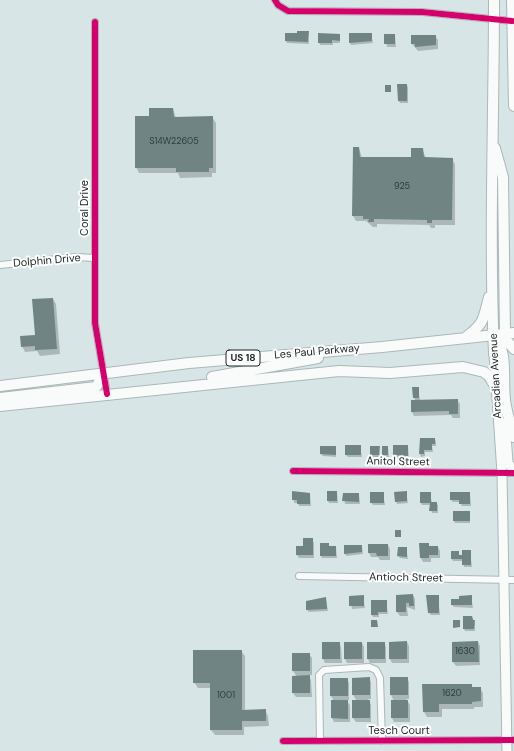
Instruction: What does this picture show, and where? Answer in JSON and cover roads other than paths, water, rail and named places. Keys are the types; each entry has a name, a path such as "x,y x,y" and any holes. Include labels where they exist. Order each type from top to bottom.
{"main road":[{"name":"Arcadian Avenue","path":"493,335 491,168 493,138 494,0"},
{"path":"512,0 514,106"},
{"path":"493,138 503,177 506,343 505,406 514,437"},
{"path":"465,337 479,328 483,321 492,284"},
{"name":"Les Paul Parkway","path":"0,386 189,363 465,337 493,335 506,343"},
{"name":"Arcadian Avenue","path":"506,343 496,388 510,580 510,739 507,751"},
{"path":"184,386 197,379 382,346"},
{"name":"Les Paul Parkway","path":"0,406 338,371 390,373 463,367 484,372 489,376 496,388"},
{"path":"0,398 96,387 104,374"},
{"path":"498,410 506,435 508,463 514,471"}],"street":[{"path":"275,0 280,7 288,11 422,12 512,21"},
{"name":"Coral Drive","path":"95,22 94,258 96,323 107,394"},
{"name":"Dolphin Drive","path":"0,265 77,257 94,258"},
{"name":"Anitol Street","path":"292,471 502,473 514,471"},
{"name":"Antioch Street","path":"299,576 510,580"},
{"path":"320,741 319,675 324,670 369,667 376,670 380,678 382,741"},
{"name":"Tesch Court","path":"283,741 510,739"}]}
